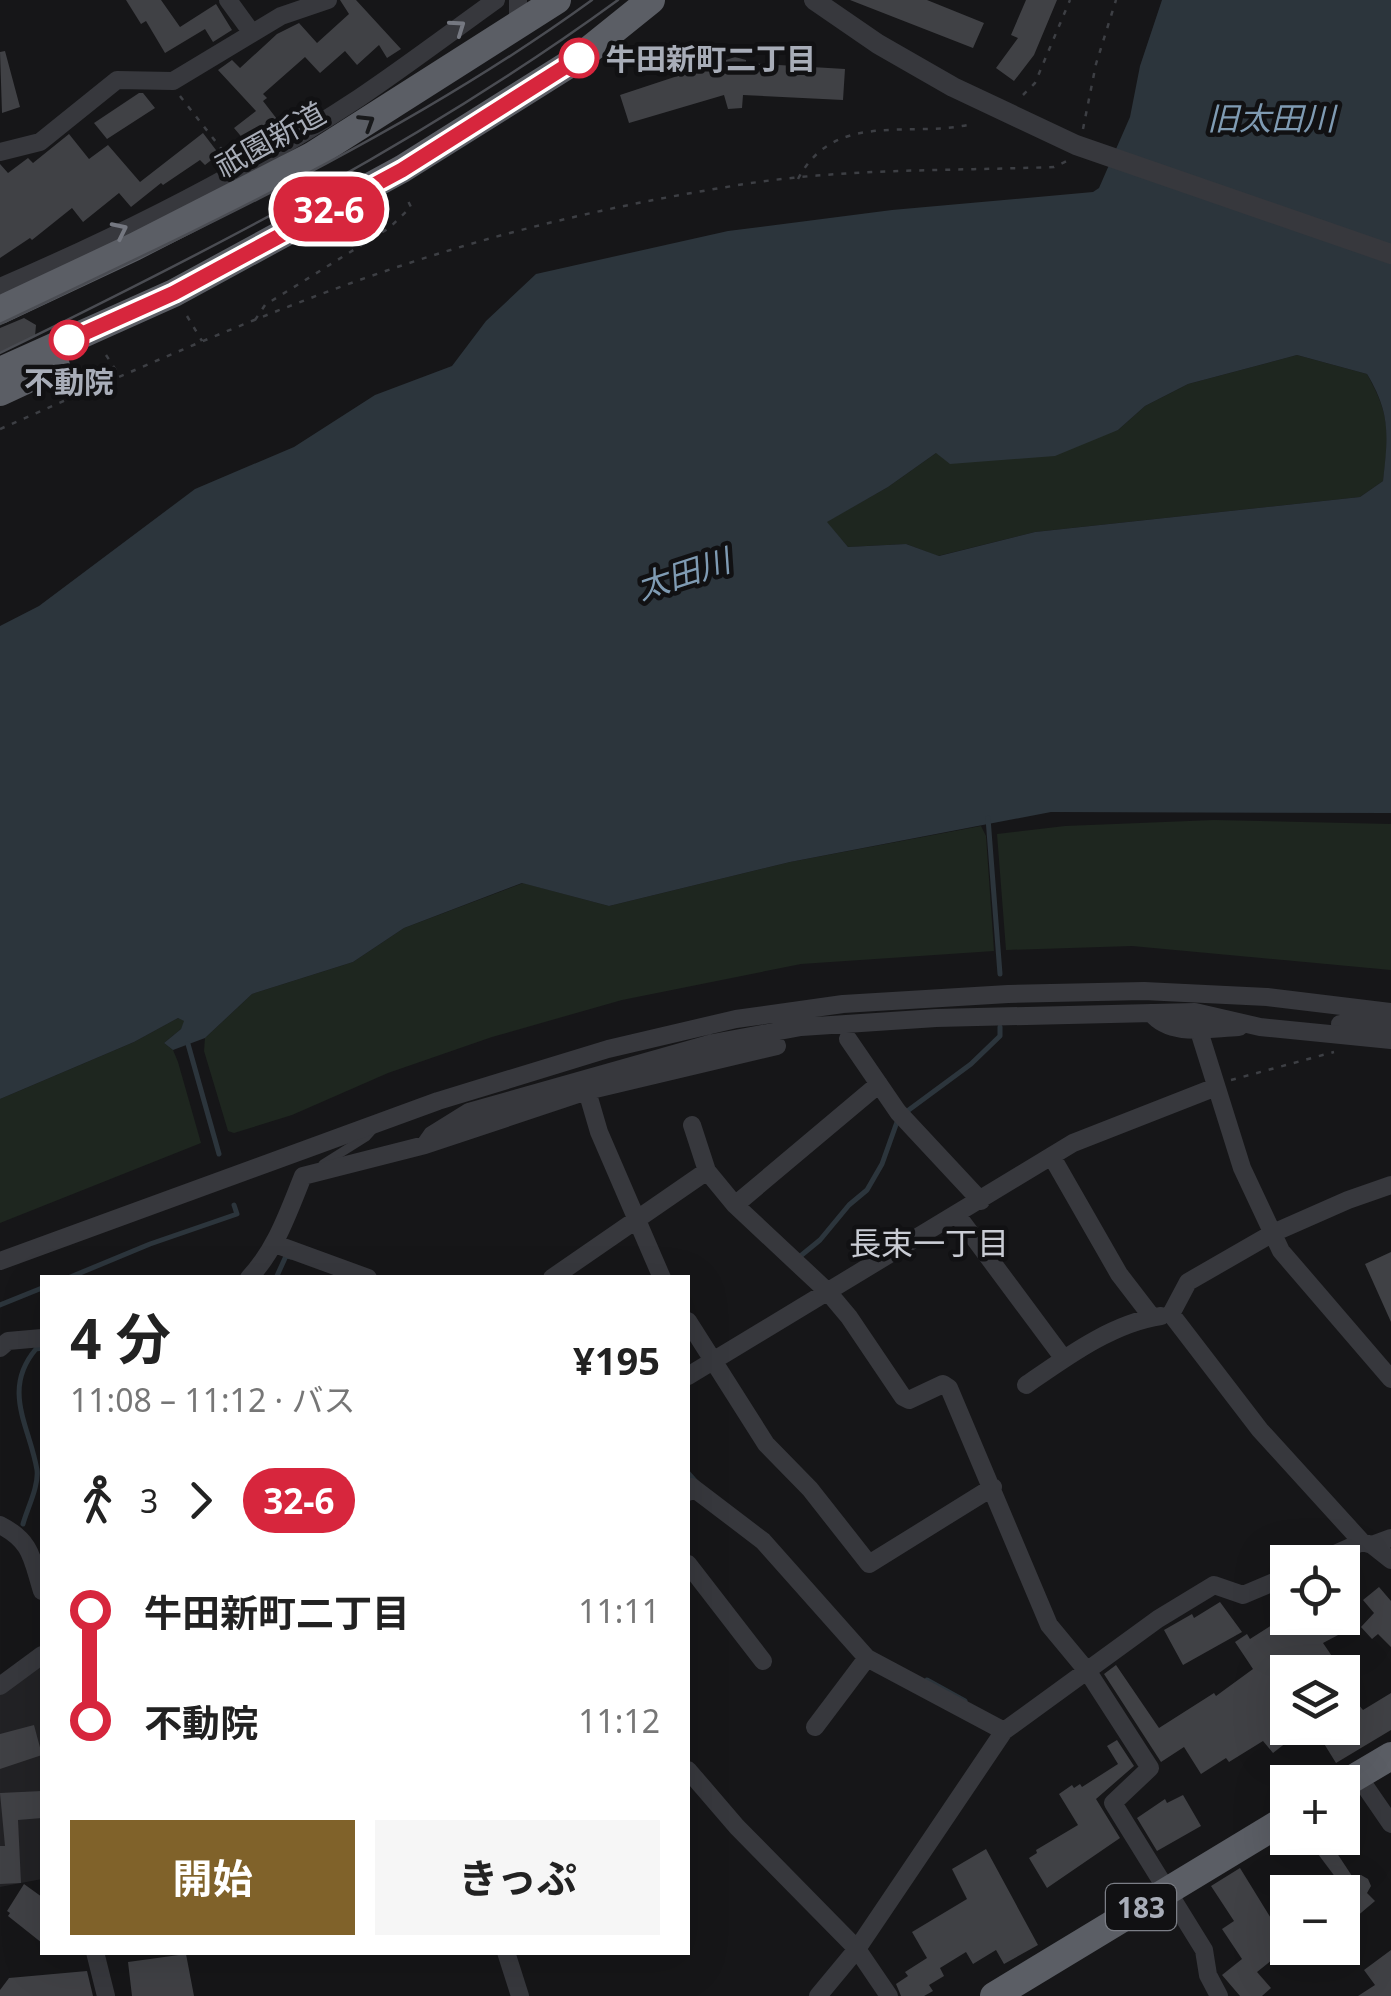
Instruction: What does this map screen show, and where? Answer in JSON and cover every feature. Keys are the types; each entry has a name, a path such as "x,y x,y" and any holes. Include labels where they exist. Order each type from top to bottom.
{"highway":[{"name":"祇園新道","path":"0,310 85,258 310,142 518,14 557,0"},
{"path":"0,392 146,324 180,304 579,58 652,0"},
{"path":"0,371 180,304"},
{"path":"1360,1774 1391,1756"},
{"name":"183","path":"994,1996 1270,1829"}],"street":[{"path":"228,0 252,33"},
{"path":"0,152 40,142 116,80 173,81 281,16 328,0"},
{"path":"310,142 359,98 496,0"},
{"path":"814,0 878,44 954,87 1103,155 1391,254"},
{"path":"0,287 85,258"},
{"path":"0,1262 379,1122 608,1050 736,1019 843,1004 1144,991 1267,997 1391,1012"},
{"path":"1150,1012 1159,1023 1198,1031 1391,1023"},
{"path":"425,1145 432,1135 469,1112 714,1043 800,1028 917,1019 1195,1012 1260,1027 1391,1040"},
{"path":"1198,1031 1242,1168 1281,1251 1389,1372"},
{"path":"848,1039 898,1112 981,1200"},
{"path":"252,1275 275,1244 303,1176 425,1145 588,1091 777,1046"},
{"path":"1349,1047 1391,1050"},
{"path":"735,1205 879,1084"},
{"path":"690,1375 1074,1143 1215,1086"},
{"path":"588,1091 598,1132 661,1275"},
{"path":"692,1125 706,1171 735,1205 828,1292 903,1396 910,1400 943,1384 949,1388 1049,1625 1088,1672 1150,1768 1113,1802 1204,1950 1208,1975 1218,1996"},
{"path":"1052,1157 1119,1274 1162,1315 1260,1430 1367,1544 1391,1560"},
{"path":"556,1275 706,1171"},
{"path":"1026,1385 1115,1331 1162,1315 1188,1282 1273,1233 1391,1185"},
{"path":"957,1215 1064,1359"},
{"path":"275,1244 360,1275"},
{"path":"690,1324 766,1444 810,1489 869,1564 993,1487"},
{"path":"0,1348 8,1341 40,1338"},
{"path":"690,1489 692,1486 763,1541 867,1658 1004,1731"},
{"path":"0,1525 27,1544 40,1585"},
{"path":"1360,1546 1391,1538"},
{"path":"690,1567 763,1661"},
{"path":"818,1996 857,1948 1004,1731 1158,1619 1214,1585 1243,1595 1270,1584"},
{"path":"0,1686 40,1657"},
{"path":"815,1727 867,1658"},
{"path":"690,1772 737,1827 857,1948 889,1996"},
{"path":"1360,1791 1391,1824"},
{"path":"96,1955 106,1996"},
{"path":"507,1955 520,1996"}],"lane":[{"path":"303,1176 366,1137 379,1122"}],"path":[{"path":"1024,95 1035,83 1070,0"},
{"path":"1079,138 1116,0"},
{"path":"173,81 177,92 232,162"},
{"path":"798,179 807,162 846,135 872,129 956,128 972,124"},
{"path":"0,429 202,342 457,248 610,210 747,184 861,172 1054,166 1069,160 1073,152"},
{"path":"254,322 265,305 390,228 411,208 407,199"},
{"path":"180,304 202,342"},
{"path":"106,355 120,376"},
{"path":"1215,1086 1349,1047"}],"shaded area":[{"path":"1297,355 1367,374 1375,389 1386,426 1383,481 1360,497 1035,532 938,556 906,544 848,547 826,522 888,487 936,453 1118,430 1145,406 1188,384"},
{"path":"1214,820 1391,824 1391,970 1132,946 1006,950 997,834 1065,826"},
{"path":"981,826 986,836 994,951 801,964 622,1000 492,1037 388,1073 292,1115 234,1133 228,1131 204,1051 205,1038 252,994 353,962 404,928 523,883 609,906 790,862"},
{"path":"178,1018 185,1021 181,1029 164,1043 173,1050 178,1062 201,1143 0,1223 0,1099 134,1042"},
{"path":"40,1661 40,1879 0,1887 0,1690"}],"water":[{"path":"1162,0 1391,0 1391,813 1051,812 790,862 609,906 522,883 404,928 353,962 252,994 205,1038 173,1050 164,1043 181,1029 184,1021 178,1018 134,1042 0,1099 0,626 39,606 195,489 294,447 375,395 452,366 486,321 536,274 728,231 892,210 1093,192 1099,188 1130,117 1140,66","holes":["1297,355 1367,374 1384,414 1386,451 1383,481 1360,497 1035,532 939,556 906,544 848,547 827,522 888,487 936,453 950,464 1055,456 1118,430 1145,406 1188,384"]}],"building":[{"path":"126,0 161,0 180,27 216,4 232,30 213,42 205,29 165,53 146,21 141,24"},
{"path":"340,0 356,0 401,49 387,58 379,45 357,65 345,51 320,73 305,57 263,94 267,98 263,101 280,123 272,130 267,123 245,141 234,128 256,111 218,70 232,60 240,68 277,34 299,23 317,43 349,14"},
{"path":"850,0 927,0 984,23 973,48"},
{"path":"1026,0 1057,0 1034,55 1014,81 996,68 1018,38 1011,35"},
{"path":"5,51 20,107 2,113 0,52"},
{"path":"735,57 746,63 845,69 843,100 743,95 742,108 728,109 724,95 629,123 620,95"},
{"path":"139,93 155,108 107,139 94,123"},
{"path":"203,133 219,154 205,165 200,160 131,207 119,193 83,222 72,208 32,240 0,258 0,164 8,173 28,158 33,163 69,134 89,159 108,145 140,182"},
{"path":"24,318 36,325 35,336 0,352 0,328"},
{"path":"1391,1252 1391,1322 1365,1264"},
{"path":"1379,1587 1391,1601 1391,1647 1378,1634 1372,1639 1361,1627 1374,1613 1363,1600"},
{"path":"1220,1602 1242,1632 1183,1665 1164,1630"},
{"path":"1270,1626 1270,1635 1338,1635 1323,1643 1331,1655 1270,1655 1270,1745 1283,1745 1273,1753 1263,1741 1201,1774 1184,1747 1161,1762 1104,1674 1116,1665 1159,1728 1214,1693 1216,1696 1253,1669 1235,1642 1247,1634 1250,1639"},
{"path":"1391,1693 1391,1730 1336,1763 1325,1745 1360,1745 1360,1706 1363,1710"},
{"path":"34,1725 40,1756 0,1769 0,1734"},
{"path":"1117,1740 1134,1766 1096,1799 1120,1838 1047,1888 1029,1858 1078,1825 1059,1794 1072,1785 1082,1787 1118,1764 1107,1746"},
{"path":"40,1791 40,1818 18,1820 21,1883 0,1884 0,1846 5,1846 0,1793"},
{"path":"1183,1795 1201,1826 1157,1851 1137,1818 1165,1799 1167,1803"},
{"path":"986,1849 1038,1945 1004,1964 996,1950 973,1964 966,1952 940,1968 944,1976 929,1985 933,1991 924,1996 901,1996 896,1984 908,1976 905,1972 927,1958 912,1932 967,1899 952,1869"},
{"path":"1319,1855 1338,1855 1351,1875 1334,1875"},
{"path":"1240,1868 1270,1917 1270,1962 1257,1972 1271,1988 1262,1996 1240,1996 1222,1975 1242,1959 1222,1929 1234,1921 1211,1886"},
{"path":"1360,1875 1368,1879 1371,1886 1367,1893 1375,1901 1360,1914"},
{"path":"24,1884 40,1896 40,1941 8,1916 7,1911"},
{"path":"1391,1950 1391,1996 1358,1996 1375,1985 1364,1970"},
{"path":"186,1955 194,1996 132,1996 128,1962"},
{"path":"87,1971 93,1996 0,1996 9,1978"}],"waterway":[{"path":"988,818 1000,974"},
{"path":"906,1112 971,1064 1000,1036 1000,1027"},
{"path":"188,1044 219,1154"},
{"path":"798,1258 867,1190 882,1164 897,1122"},
{"path":"75,1275 237,1214 234,1205"},
{"path":"277,1275 286,1256 291,1257"},
{"path":"0,1305 40,1289"},
{"path":"23,1524 35,1490 37,1470 21,1409 20,1379 26,1364 40,1348"},
{"path":"690,1475 697,1483"},
{"path":"927,1680 965,1701"}],"tram line":[{"path":"0,324 304,176 451,93 592,0"},
{"path":"0,353 317,190 470,100 618,0"}],"bus line":[{"name":"32-6","path":"69,340 174,293 402,170 579,58"}],"place":[{"name":"牛田新町二丁目","path":"579,58"},
{"name":"不動院","path":"69,340"}],"district":[{"name":"長束一丁目","path":"929,1242"}],"water label":[{"name":"旧太田川","path":"1271,117"},
{"name":"太田川","path":"683,573"}]}
